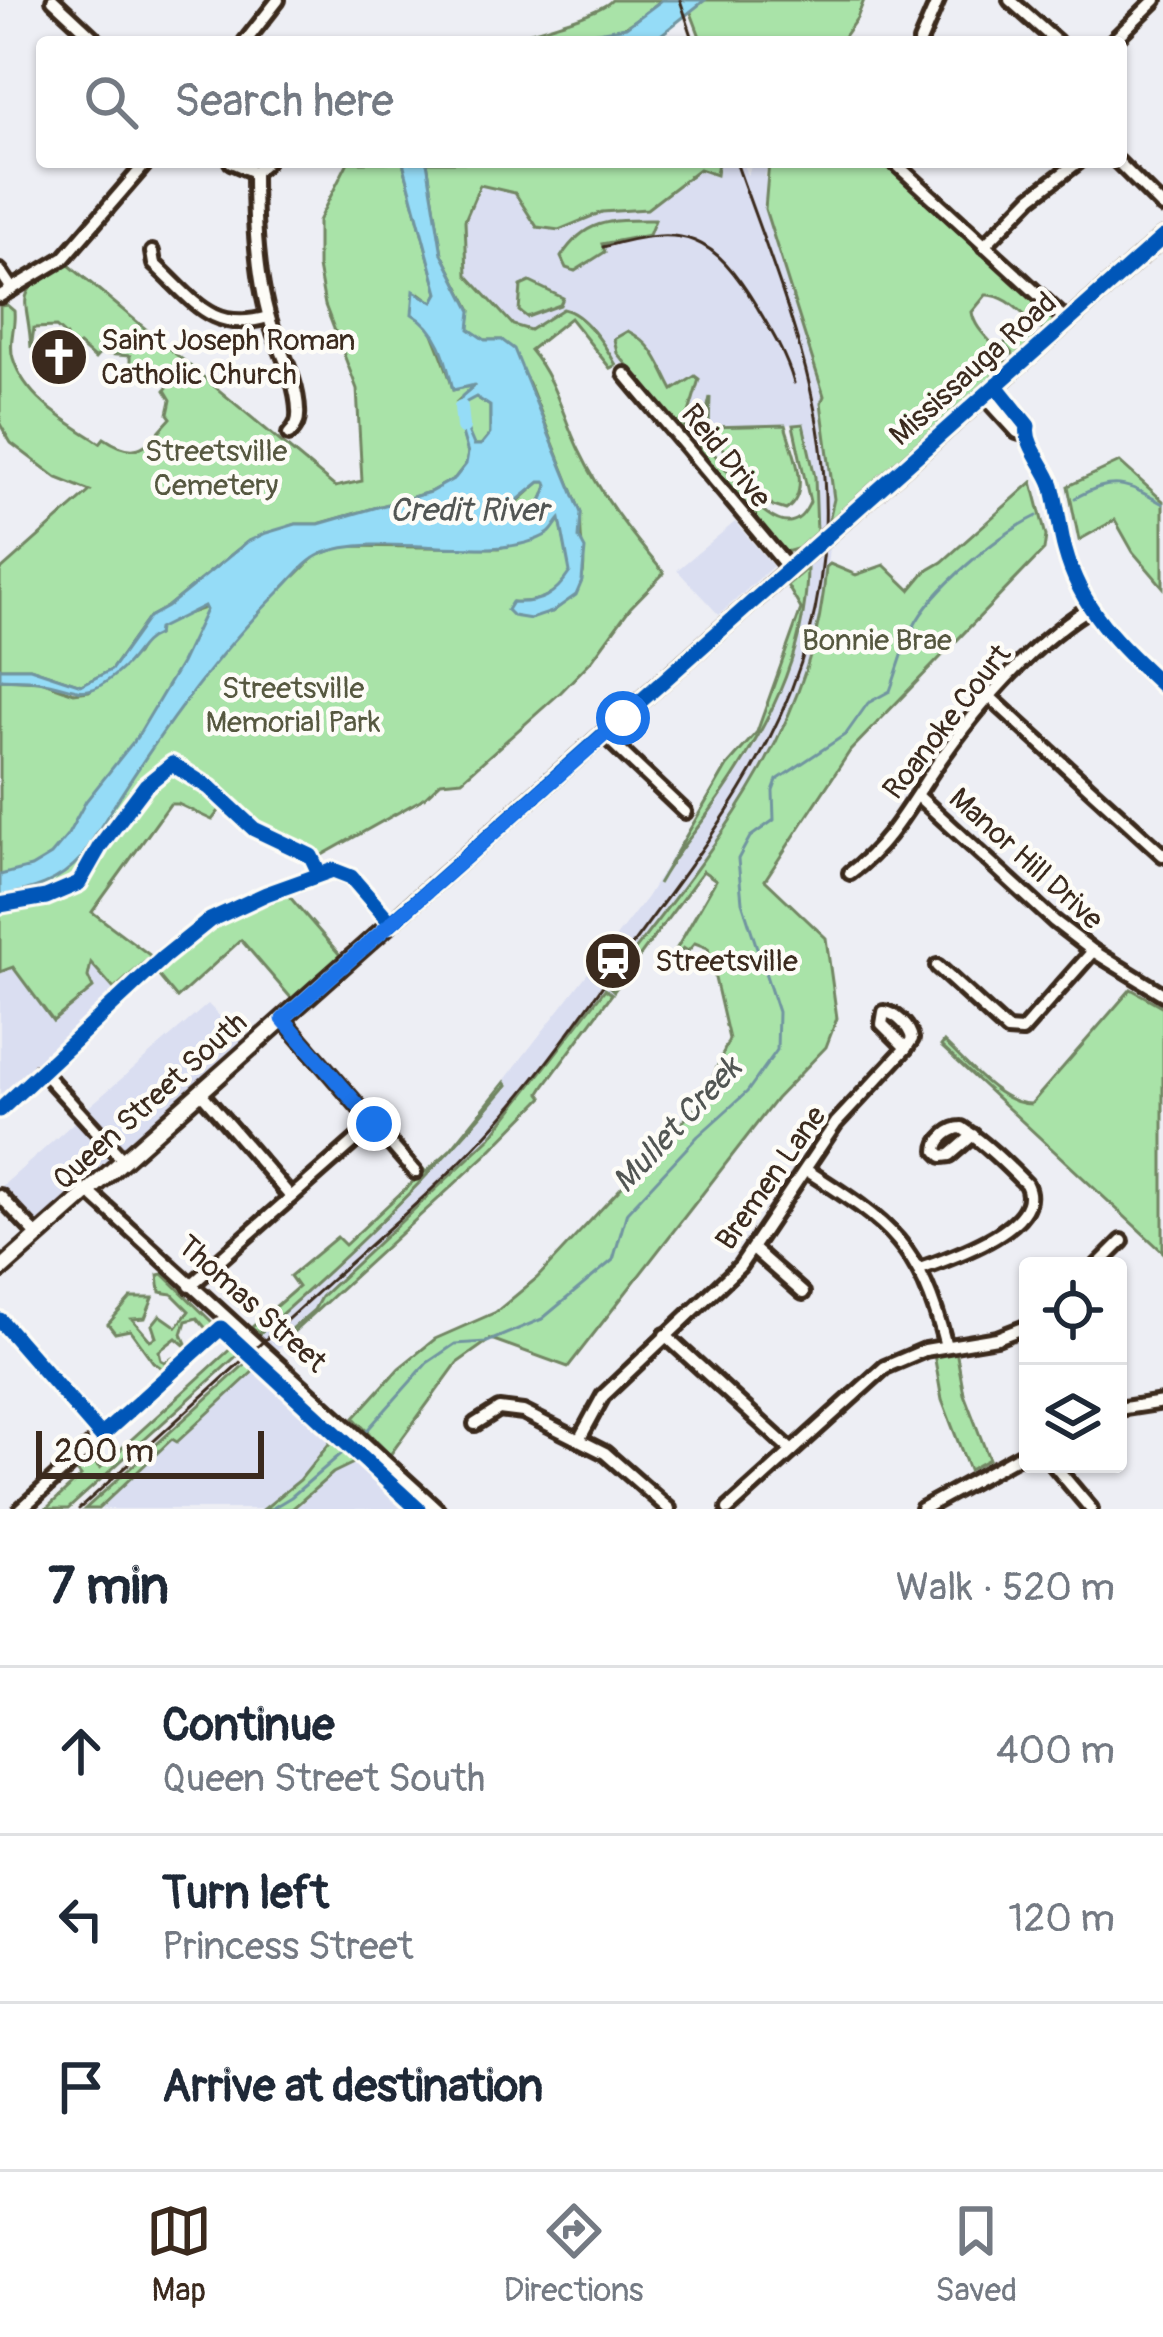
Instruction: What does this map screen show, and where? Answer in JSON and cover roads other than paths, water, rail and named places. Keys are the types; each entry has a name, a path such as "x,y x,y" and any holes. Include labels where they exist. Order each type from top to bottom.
{"main road":[{"name":"Mississauga Road","path":"820,542 1163,237"},
{"name":"Queen Street South","path":"0,1270 820,542"}],"street":[{"path":"53,0 92,36"},
{"path":"250,36 278,0"},
{"path":"923,36 938,0"},
{"path":"1010,0 1050,36"},
{"path":"1118,36 1156,0"},
{"path":"0,296 77,246 142,168"},
{"path":"249,168 268,317 295,389 297,426 289,434"},
{"path":"900,168 1067,320"},
{"path":"984,246 1032,197 1070,168"},
{"path":"1124,168 1163,207"},
{"path":"152,252 154,264 217,317 232,324 268,317"},
{"path":"0,271 12,289"},
{"name":"Reid Drive","path":"625,374 790,570"},
{"path":"990,392 1016,432 1026,436 1051,481 1066,554 1088,608 1163,686"},
{"name":"Roanoke Court","path":"850,873 920,796 941,758 1040,641 1088,608"},
{"path":"991,698 1163,855"},
{"path":"604,735 685,812"},
{"name":"Manor Hill Drive","path":"920,796 1054,921 1163,994"},
{"path":"0,1110 210,920 266,894 337,871 351,878 391,923"},
{"path":"937,966 1006,1030 1016,1033 1093,951"},
{"path":"283,1019 415,1172"},
{"name":"Bremen Lane","path":"579,1440 603,1396 722,1285 753,1249 847,1109 906,1048"},
{"path":"41,1070 124,1161"},
{"path":"201,1093 291,1197"},
{"path":"190,1286 374,1124"},
{"path":"920,1269 984,1246 1029,1204 1026,1184 973,1135"},
{"path":"806,1170 884,1222 920,1269 946,1346"},
{"name":"Thomas Street","path":"89,1192 437,1509"},
{"path":"0,1196 38,1236"},
{"path":"1106,1257 1122,1241"},
{"path":"753,1249 803,1293"},
{"path":"0,1320 101,1436"},
{"path":"21,1509 228,1322"},
{"path":"728,1509 885,1367 925,1350 997,1338 1019,1329"},
{"path":"665,1335 792,1451"},
{"path":"1127,1407 1163,1402"},
{"path":"476,1424 488,1412 508,1408 614,1459 669,1509"},
{"path":"922,1509 1019,1455"},
{"path":"1060,1473 1090,1509"}],"water":[{"path":"662,0 705,0 660,36 574,36 626,27"},
{"name":"Credit River","path":"405,168 428,168 442,254 471,311 469,329 514,349 581,513 579,538 585,549 576,595 552,612 531,619 507,610 512,602 546,596 570,572 560,519 549,533 501,547 376,545 321,554 252,620 199,684 82,857 45,884 0,896 0,875 31,867 51,855 67,836 86,801 137,737 206,610 204,606 158,629 111,679 91,690 0,679 0,668 30,668 81,685 111,670 149,617 247,542 296,524 319,524 430,492 455,478 468,453 460,426 474,445 481,445 490,434 490,406 476,397 459,406 462,396 475,385 453,390 435,337 412,314 414,291 433,302 438,293","holes":["540,482 547,486 533,512 504,518 508,508"]}],"waterway":[{"name":"Credit River","path":"461,407 463,427"},
{"name":"Mullet Creek","path":"1075,498 1119,485 1163,504"},
{"name":"Mullet Creek","path":"362,1436 427,1363 455,1344 487,1342 542,1319 613,1260 627,1212 747,1092 777,1050 778,1012 742,902 738,859 750,837 774,820 777,780 846,734 868,703 890,691 913,628 935,597 986,550 1037,516"},
{"name":"Mullet Creek","path":"271,1509 355,1442"}],"railway":[{"path":"680,0 692,36"},
{"path":"79,1509 412,1208 508,1111 680,880 768,742 807,642 819,587 824,481 819,434 798,342 738,168"},
{"path":"603,247 677,236 711,250 757,307 794,383"}],"place":[{"name":"Saint Joseph Roman Catholic Church","path":"59,357"},
{"name":"Streetsville","path":"613,961"}],"park label":[{"name":"Streetsville Cemetery","path":"216,468"},
{"name":"Bonnie Brae","path":"877,640"},
{"name":"Streetsville Memorial Park","path":"293,705"}]}
